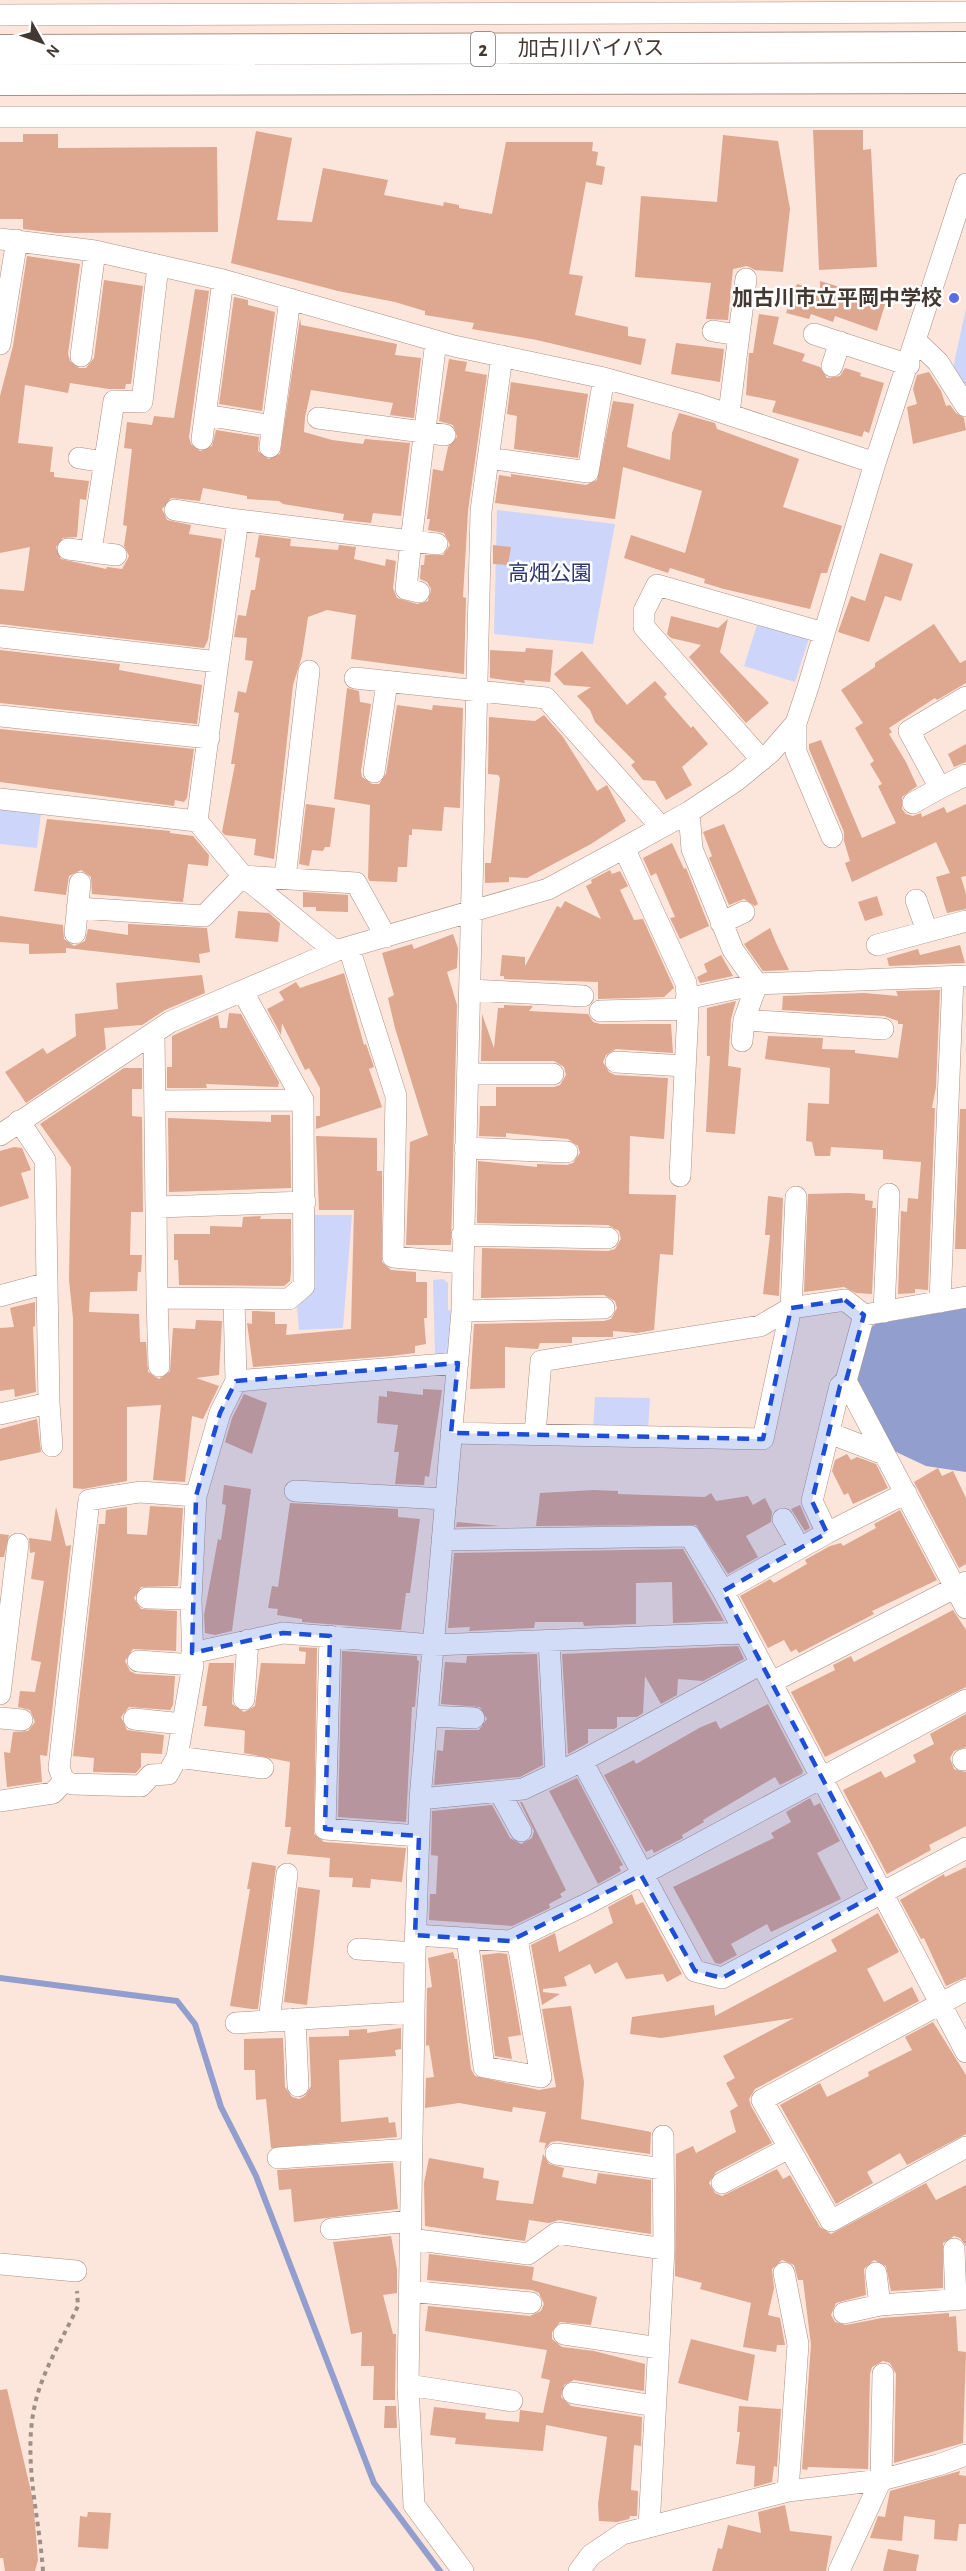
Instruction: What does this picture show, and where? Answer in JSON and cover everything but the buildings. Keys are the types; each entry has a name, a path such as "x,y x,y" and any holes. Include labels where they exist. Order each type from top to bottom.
{"highway":[{"name":"加古川バイパス","path":"0,50 966,47"},
{"name":"加古川バイパス","path":"0,80 966,78"}],"street":[{"path":"0,15 966,12"},
{"path":"0,117 966,117"},
{"path":"832,837 796,752 796,723 875,463 917,342 966,184"},
{"path":"0,344 9,240 96,251 223,280 436,341 604,378 729,413 875,463"},
{"path":"81,357 96,251"},
{"path":"91,551 114,400 142,402 158,266"},
{"path":"729,413 746,279"},
{"path":"202,439 223,280"},
{"path":"270,447 290,299"},
{"path":"713,332 738,335"},
{"path":"814,334 909,365"},
{"path":"419,592 406,589 411,541 435,434 436,341"},
{"path":"832,366 840,342"},
{"path":"917,342 938,362 966,406"},
{"path":"463,2571 414,2505 408,2385 411,2149 420,1799 462,1311 462,1235 473,913 481,511 502,356"},
{"path":"488,459 588,472 604,378"},
{"path":"205,416 273,426"},
{"path":"318,418 435,434"},
{"path":"79,458 104,462"},
{"path":"175,510 238,520 437,543"},
{"path":"197,821 238,520"},
{"path":"68,549 116,555"},
{"path":"762,760 644,627 644,611 657,585 824,633"},
{"path":"0,637 218,662"},
{"path":"285,878 295,715 309,671"},
{"path":"356,678 546,698 661,827"},
{"path":"374,772 387,682"},
{"path":"940,788 909,731 966,697"},
{"path":"0,716 208,738"},
{"path":"0,1135 170,1022 342,949 548,890 689,812 762,760 796,723"},
{"path":"912,802 966,776"},
{"path":"0,799 197,821 243,876 342,949 396,1096 393,1257 463,1263"},
{"path":"689,812 692,849 733,950 756,984 743,1031 884,1029"},
{"path":"624,848 686,983 680,1176"},
{"path":"77,908 204,916 243,876 356,883 386,937"},
{"path":"75,933 80,883"},
{"path":"916,900 927,931"},
{"path":"721,923 744,912"},
{"path":"877,945 966,921"},
{"path":"600,1011 687,1004 756,984 959,977 954,1156 940,1302"},
{"path":"470,990 584,996"},
{"path":"157,1298 289,1299 304,1286 303,1100 243,992"},
{"path":"154,1034 159,1366"},
{"path":"616,1062 685,1066"},
{"path":"468,1074 553,1074"},
{"path":"156,1101 303,1100"},
{"path":"19,1121 45,1160 49,1403 52,1446"},
{"path":"465,1148 567,1152"},
{"path":"828,1533 812,1501 840,1386 846,1381 874,1314 889,1194"},
{"path":"451,1433 763,1439 791,1308 796,1197"},
{"path":"157,1208 305,1202"},
{"path":"462,1235 608,1238"},
{"path":"0,1296 47,1283"},
{"path":"535,1434 540,1361 760,1326 791,1308 845,1300 874,1314 966,1297"},
{"path":"196,1496 140,1492 89,1500 59,1768 64,1781 72,1784 141,1786 151,1775 168,1774 177,1757 192,1659 191,1599 196,1496 220,1413 236,1381 234,1299"},
{"path":"462,1311 604,1308"},
{"path":"236,1381 458,1364"},
{"path":"846,1381 884,1454 961,1585 966,1608"},
{"path":"0,1414 49,1403"},
{"path":"829,1433 884,1454"},
{"path":"295,1491 445,1499"},
{"path":"723,1591 906,1493"},
{"path":"783,1519 800,1548"},
{"path":"442,1540 690,1536 723,1591 772,1682 820,1778 966,2052"},
{"path":"0,1694 7,1581 18,1544"},
{"path":"772,1682 961,1585"},
{"path":"147,1598 191,1599"},
{"path":"138,1661 192,1659 248,1640 283,1633 433,1645 745,1633"},
{"path":"330,1636 325,1829 419,1836"},
{"path":"244,1699 248,1640"},
{"path":"549,1641 556,1773"},
{"path":"420,1799 524,1789 582,1761 761,1664"},
{"path":"358,1948 467,1938 510,1941 641,1875 966,1700"},
{"path":"427,1716 474,1718"},
{"path":"0,1718 22,1720"},
{"path":"134,1719 183,1724"},
{"path":"177,1757 263,1768"},
{"path":"582,1761 641,1875 695,1971 722,1978 966,1848"},
{"path":"0,1800 53,1793 64,1781"},
{"path":"499,1791 521,1831"},
{"path":"269,2021 287,1874"},
{"path":"467,1938 484,2067 541,2077 517,1938"},
{"path":"966,1990 762,2100 831,2222 966,2147"},
{"path":"237,2023 414,2012"},
{"path":"295,2019 298,2085"},
{"path":"649,2527 664,2249 663,2136"},
{"path":"722,2182 789,2148"},
{"path":"278,2158 411,2149"},
{"path":"556,2154 663,2169"},
{"path":"331,2229 410,2230 528,2254 557,2233 664,2249"},
{"path":"844,2313 880,2305 961,2299 954,2249"},
{"path":"0,2264 76,2271"},
{"path":"784,2273 798,2344 788,2490"},
{"path":"876,2273 880,2305"},
{"path":"410,2291 531,2303"},
{"path":"564,2334 659,2348"},
{"path":"839,2571 881,2480 883,2374"},
{"path":"408,2385 512,2401"},
{"path":"573,2393 656,2406"},
{"path":"579,2571 591,2555 622,2534 788,2490 881,2480 966,2455"}],"path":[{"path":"43,2571 29,2452 32,2422 38,2392 78,2306 76,2271"}],"highlighted area":[{"path":"845,1300 864,1315 846,1381 840,1386 812,1501 827,1533 723,1591 882,1891 722,1978 695,1971 641,1875 510,1941 415,1935 419,1836 325,1829 330,1636 283,1633 192,1653 196,1496 220,1413 236,1381 458,1363 451,1433 763,1439 791,1308"}],"green space":[{"path":"966,308 966,387 953,368"},
{"name":"高畑公園","path":"497,510 615,524 593,644 494,634"},
{"path":"758,622 809,638 795,682 744,666"},
{"path":"0,806 41,812 37,848 0,844"},
{"path":"313,1215 352,1215 343,1328 299,1330 297,1307 310,1292"},
{"path":"443,1279 448,1283 448,1310 454,1311 454,1354 435,1355 433,1280"},
{"path":"595,1397 650,1398 648,1431 593,1430"}],"shaded area":[{"path":"966,1308 966,1472 926,1466 892,1450 855,1375 867,1332 875,1324"}],"waterway":[{"path":"0,1978 177,2001 195,2024 221,2107 256,2176 374,2483 440,2571"}],"place":[{"name":"加古川市立平岡中学校","path":"954,298"}]}
